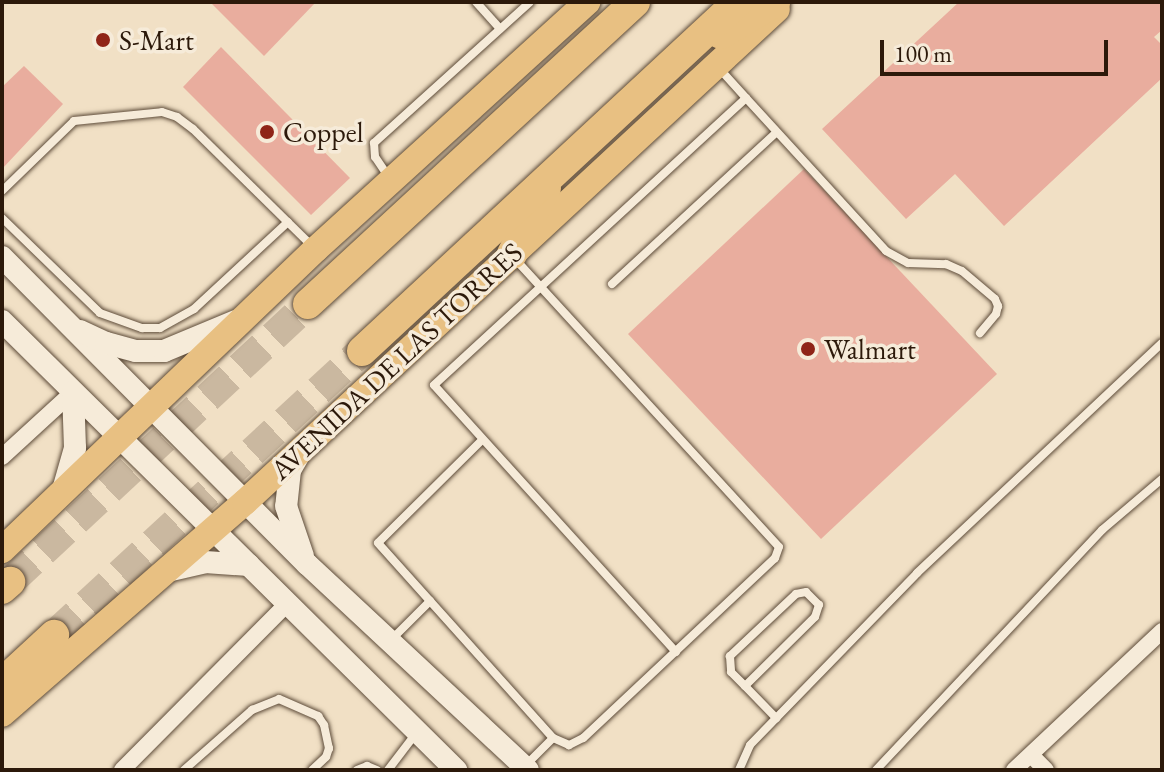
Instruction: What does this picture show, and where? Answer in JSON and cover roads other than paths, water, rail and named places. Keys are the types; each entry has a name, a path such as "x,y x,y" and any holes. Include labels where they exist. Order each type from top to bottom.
{"highway":[{"path":"308,304 635,2"},
{"name":"AVENIDA DE LAS TORRES","path":"362,351 738,2"},
{"path":"671,63 775,2"},
{"path":"512,254 555,170"},
{"path":"2,683 54,635"}],"main road":[{"path":"2,550 316,249 587,2"},
{"name":"AVENIDA DE LAS TORRES","path":"2,714 245,502 785,2"},
{"path":"2,257 148,408 307,564 524,769"},
{"path":"65,324 106,343 136,351 164,351 248,315"},
{"path":"2,321 456,770"},
{"path":"63,490 75,448 73,392"},
{"path":"305,444 290,470 286,489 290,524 307,564"},
{"path":"162,573 205,562 249,565"}],"street":[{"path":"2,457 73,392"},
{"path":"122,770 288,603"},
{"path":"1014,770 1162,631"},
{"path":"1031,755 1046,770"}],"lane":[{"path":"476,2 500,29"},
{"path":"391,180 375,157 374,143 530,2"},
{"path":"717,67 886,251 908,263 946,264 962,271 995,299 998,306 996,314 980,333"},
{"path":"676,652 434,385 746,98"},
{"path":"2,191 74,121 162,112 177,117 193,129 316,249"},
{"path":"612,284 777,132"},
{"path":"2,218 100,313 142,328 160,328 194,309 288,222"},
{"path":"482,440 378,540 553,738 569,745 583,738 676,652 775,558 779,547 491,231"},
{"path":"739,770 750,745 917,573 1162,343"},
{"path":"876,770 1102,530 1162,479"},
{"path":"745,686 815,617 819,605 806,592 796,594 730,656 731,672 776,718"},
{"path":"389,642 430,601"},
{"path":"184,770 252,710 279,699 318,716 324,725 329,748 326,757 312,770"},
{"path":"388,770 418,732"},
{"path":"524,769 553,738"},
{"path":"357,770 367,766 377,770"}],"tunnel":[{"path":"10,582 308,304"},
{"path":"54,635 362,351"}],"place":[{"name":"S-Mart","path":"103,40"},
{"name":"Coppel","path":"267,132"},
{"name":"Walmart","path":"808,349"}]}
